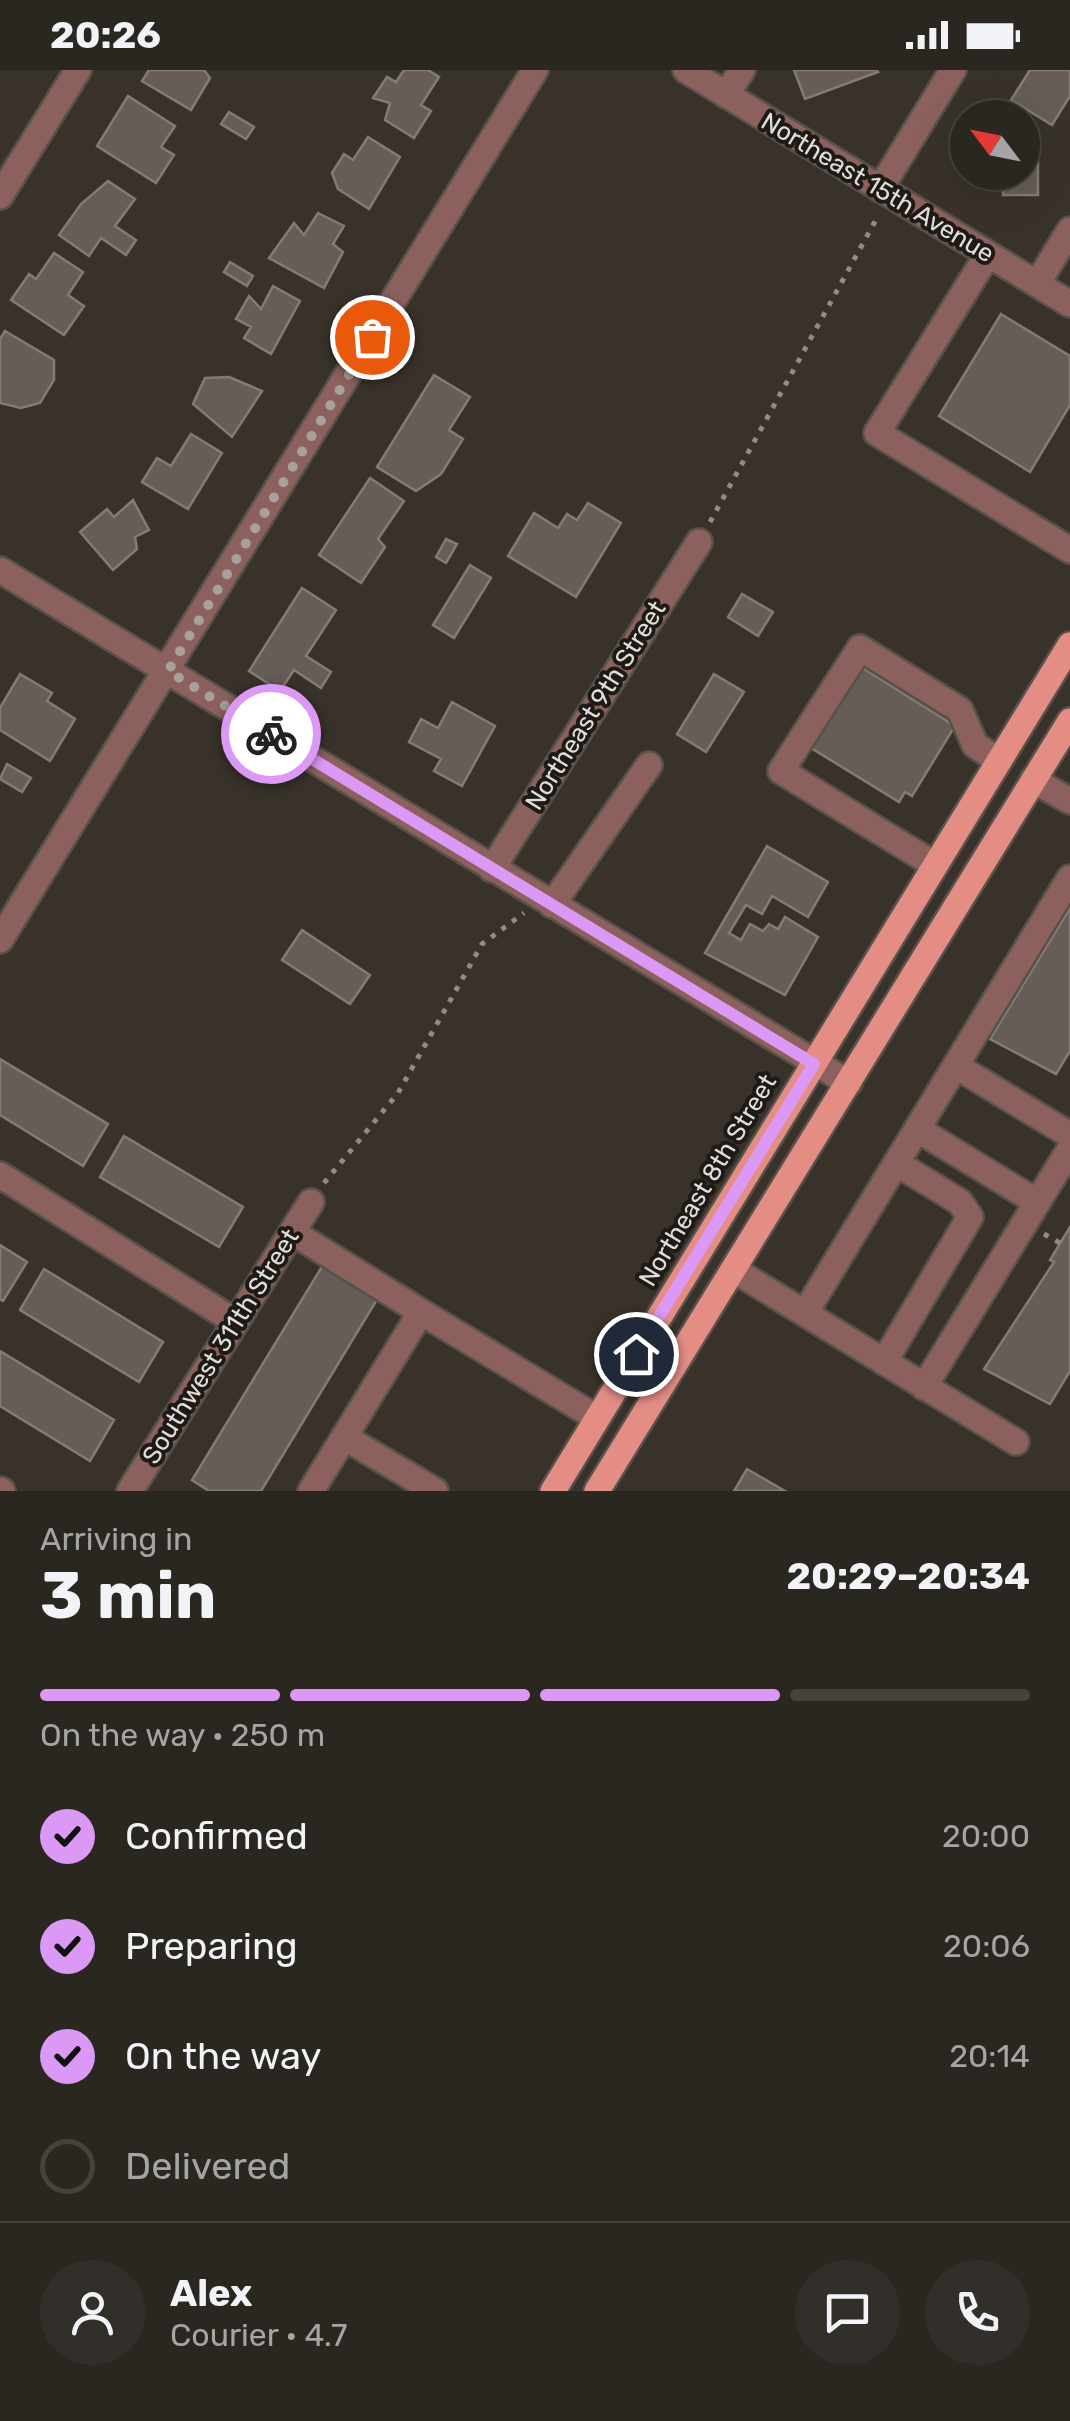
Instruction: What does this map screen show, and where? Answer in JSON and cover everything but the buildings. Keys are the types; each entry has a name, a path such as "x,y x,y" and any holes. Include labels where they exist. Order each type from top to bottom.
{"main road":[{"name":"Northeast 8th Street","path":"553,1491 1070,645"},
{"path":"597,1491 1068,729 1029,712"},
{"path":"999,761 1033,780"}],"street":[{"path":"0,196 78,70"},
{"path":"0,940 535,70"},
{"name":"Northeast 15th Avenue","path":"686,70 1070,304"},
{"path":"726,95 742,70"},
{"path":"885,192 953,70"},
{"path":"1037,284 1070,230"},
{"path":"988,254 877,432 1070,550"},
{"name":"Northeast 9th Street","path":"492,869 699,542"},
{"path":"0,570 849,1083"},
{"path":"936,865 782,772 860,648 960,710 976,744 999,761"},
{"path":"547,902 649,764"},
{"path":"1033,780 1070,801"},
{"path":"805,1313 1070,878"},
{"path":"956,1066 1070,1135"},
{"path":"917,1130 1038,1202"},
{"path":"924,1386 1070,1149"},
{"path":"884,1362 970,1217 960,1202 896,1163"},
{"path":"0,1174 236,1322"},
{"name":"Southwest 311th Street","path":"130,1491 311,1202"},
{"path":"292,1232 597,1418"},
{"path":"734,1270 1016,1442"},
{"path":"311,1491 421,1312"},
{"path":"344,1437 435,1491"}],"path":[{"path":"699,542 885,192"},
{"path":"311,1202 339,1160 398,1094 482,944 547,902"}],"way so far":[{"path":"271,734 168,671 372,337"}],"route":[{"path":"271,734 814,1064 636,1354"}]}
